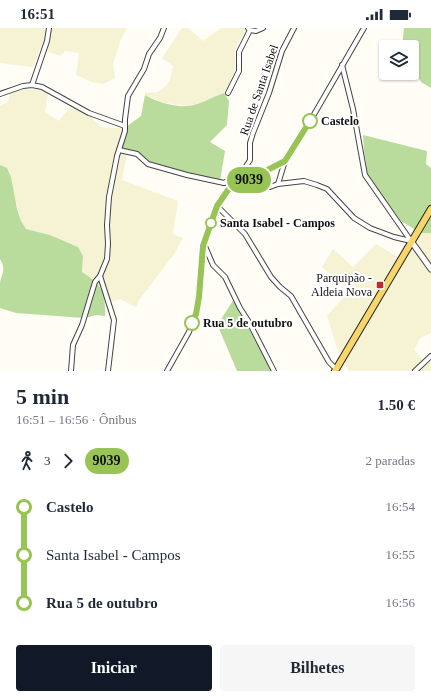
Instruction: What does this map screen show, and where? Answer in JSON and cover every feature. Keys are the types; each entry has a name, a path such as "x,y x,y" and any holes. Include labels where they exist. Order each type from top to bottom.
{"main road":[{"path":"335,370 431,209"}],"street":[{"path":"32,85 47,41 49,28"},
{"path":"71,371 73,345 82,325 95,282 100,276 107,259 109,197 119,150 124,137 128,96 144,69 149,54 160,38 164,28"},
{"path":"228,94 239,71 239,52 249,29 256,31 263,28"},
{"path":"287,28 292,33"},
{"name":"Rua de Santa Isabel","path":"224,183 243,171 250,160 250,143 253,133 269,93 282,51 294,28"},
{"path":"278,184 285,161 305,130 364,28"},
{"path":"342,65 365,175 431,269"},
{"path":"0,94 22,86 32,85 42,87 61,96 89,113 125,126"},
{"path":"119,150 137,154 148,164 187,176 224,183 228,190"},
{"path":"167,371 189,332 196,314 204,243 217,206 228,190 285,161"},
{"path":"242,183 270,187 278,184 304,181 327,189 354,218 370,228 388,235 412,241"},
{"path":"217,206 245,234 271,276 280,287 291,296 335,370"},
{"path":"204,243 213,265 225,278 274,371"},
{"path":"100,276 114,320 108,371"},
{"path":"415,371 431,356"}],"shaded area":[{"path":"0,28 127,28 121,39 113,64 115,78 103,84 92,82 76,75 79,53 65,51 60,56 40,49 33,67 0,63"},
{"path":"182,28 188,28 203,41 221,28 248,28 238,43 235,51 235,69 229,85 224,93 200,103 188,106 164,103 145,95 145,93 158,92 165,87 170,80 173,66 162,58"},
{"path":"24,89 40,90 48,94 45,112 59,121 70,107 87,113 101,127 126,127 127,135 121,151 127,153 122,180 178,201 173,234 183,238 174,254 139,300 136,307 120,299 106,304 102,289 82,272 83,256 78,247 50,235 26,229 21,221 13,193 11,177 7,168 0,165 0,106 8,102 10,93"},
{"path":"421,233 431,233 431,333 420,338 414,350 425,363 431,362 431,371 349,371 337,348 327,316 350,290 322,267 333,249 353,267 376,244 405,261"}],"green space":[{"path":"404,28 431,28 431,88 421,82 419,78 419,40 403,40"},
{"path":"224,93 229,101 227,125 210,142 225,151 220,181 165,167 121,151 127,135 126,127 141,116 145,95 165,104 188,106 202,103"},
{"path":"363,135 427,151 426,164 431,168 431,233 421,233 401,221 368,176"},
{"path":"0,165 7,168 11,177 17,209 21,221 26,229 50,235 78,247 83,256 82,272 98,285 103,295 105,301 105,316 97,315 84,318 16,313 0,308 0,284 3,266 0,259"},
{"path":"234,299 271,371 237,371 218,324"}],"bus line":[{"name":"9039","path":"192,323 196,314 199,297 203,246 217,206 228,190 285,161 310,121"}],"place":[{"name":"Castelo","path":"310,121"},
{"name":"Santa Isabel - Campos","path":"211,223"},
{"name":"Parquipão - Aldeia Nova","path":"380,285"},
{"name":"Rua 5 de outubro","path":"192,323"}]}
